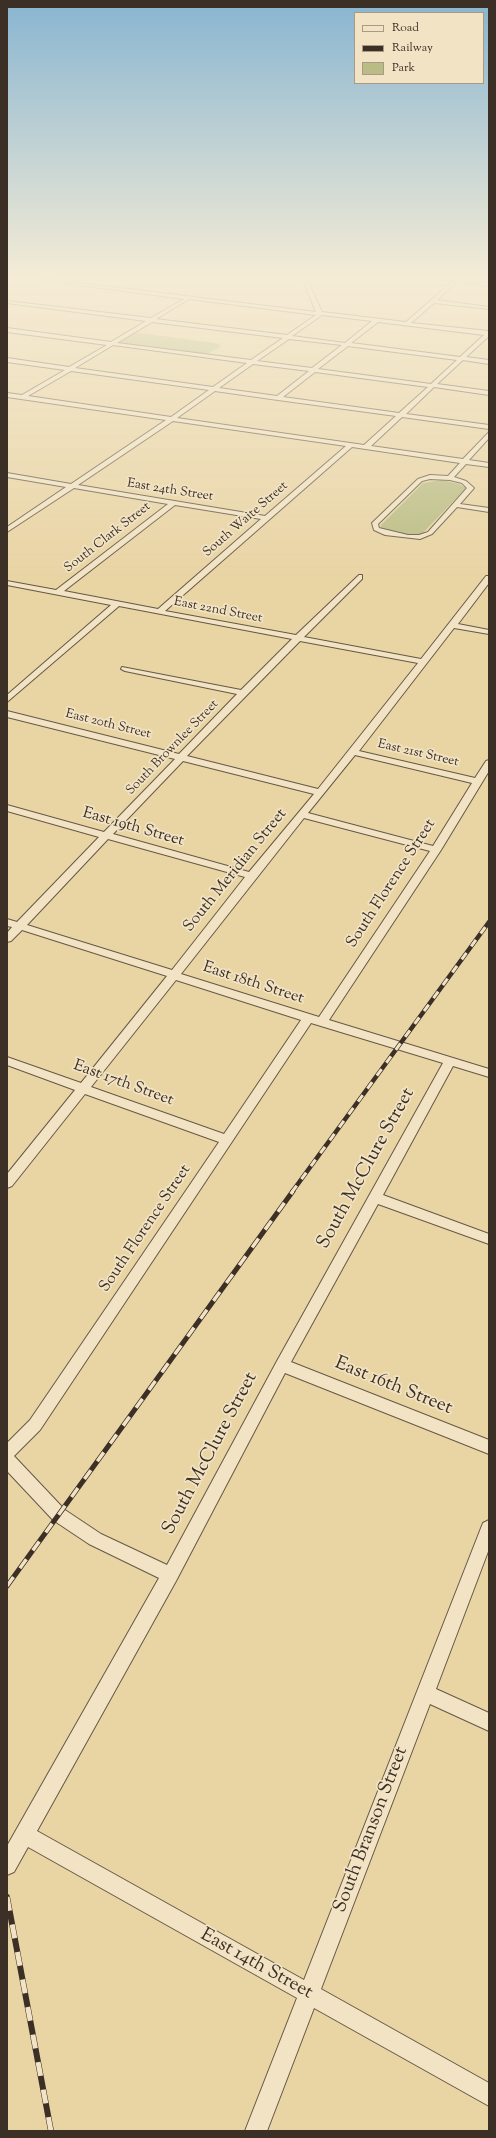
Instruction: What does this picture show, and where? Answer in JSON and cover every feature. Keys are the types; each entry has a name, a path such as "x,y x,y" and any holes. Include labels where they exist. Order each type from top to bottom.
{"street":[{"path":"23,397 51,380"},
{"path":"155,380 489,427"},
{"path":"7,530 70,486 173,418 226,380"},
{"path":"278,398 300,380"},
{"path":"390,380 489,393"},
{"path":"366,447 438,380"},
{"path":"7,395 489,465"},
{"path":"450,478 489,434"},
{"name":"South Waite Street","path":"158,613 350,445"},
{"name":"East 24th Street","path":"7,476 266,518"},
{"path":"430,477 450,478 464,482 471,488 430,533 420,537 385,533 376,529 374,524 420,480 430,477"},
{"name":"South Clark Street","path":"58,593 172,503"},
{"path":"455,504 489,510"},
{"name":"South Brownlee Street","path":"7,939 184,757 243,693 359,577"},
{"name":"South Meridian Street","path":"7,1182 251,876 353,752 489,578"},
{"name":"East 22nd Street","path":"7,584 424,662"},
{"path":"7,699 117,604"},
{"path":"453,625 489,632"},
{"path":"125,669 243,693"},
{"name":"East 20th Street","path":"7,714 184,757 319,792"},
{"name":"East 21st Street","path":"353,752 477,781"},
{"name":"South Florence Street","path":"321,1023 436,850 489,763"},
{"name":"East 19th Street","path":"7,808 251,876"},
{"path":"302,814 436,850"},
{"name":"East 18th Street","path":"7,922 174,974 308,1019 489,1073"},
{"name":"South Florence Street","path":"7,1453 35,1425 308,1019"},
{"name":"East 17th Street","path":"7,1061 227,1140"},
{"name":"South McClure Street","path":"7,1865 170,1575 282,1365 376,1198 450,1061"},
{"path":"376,1198 489,1239"},
{"name":"East 16th Street","path":"282,1365 489,1447"},
{"path":"7,1460 58,1515 95,1539 170,1575"},
{"name":"South Branson Street","path":"256,2131 489,1528"},
{"path":"425,1693 489,1722"},
{"name":"East 14th Street","path":"24,1834 489,2095"}],"green space":[{"path":"442,480 459,484 466,488 422,534 411,536 383,530 381,528 381,525 423,483"}],"railway":[{"path":"292,1192 489,922"},
{"path":"7,1586 293,1191"},
{"path":"7,1897 51,2131"}]}
